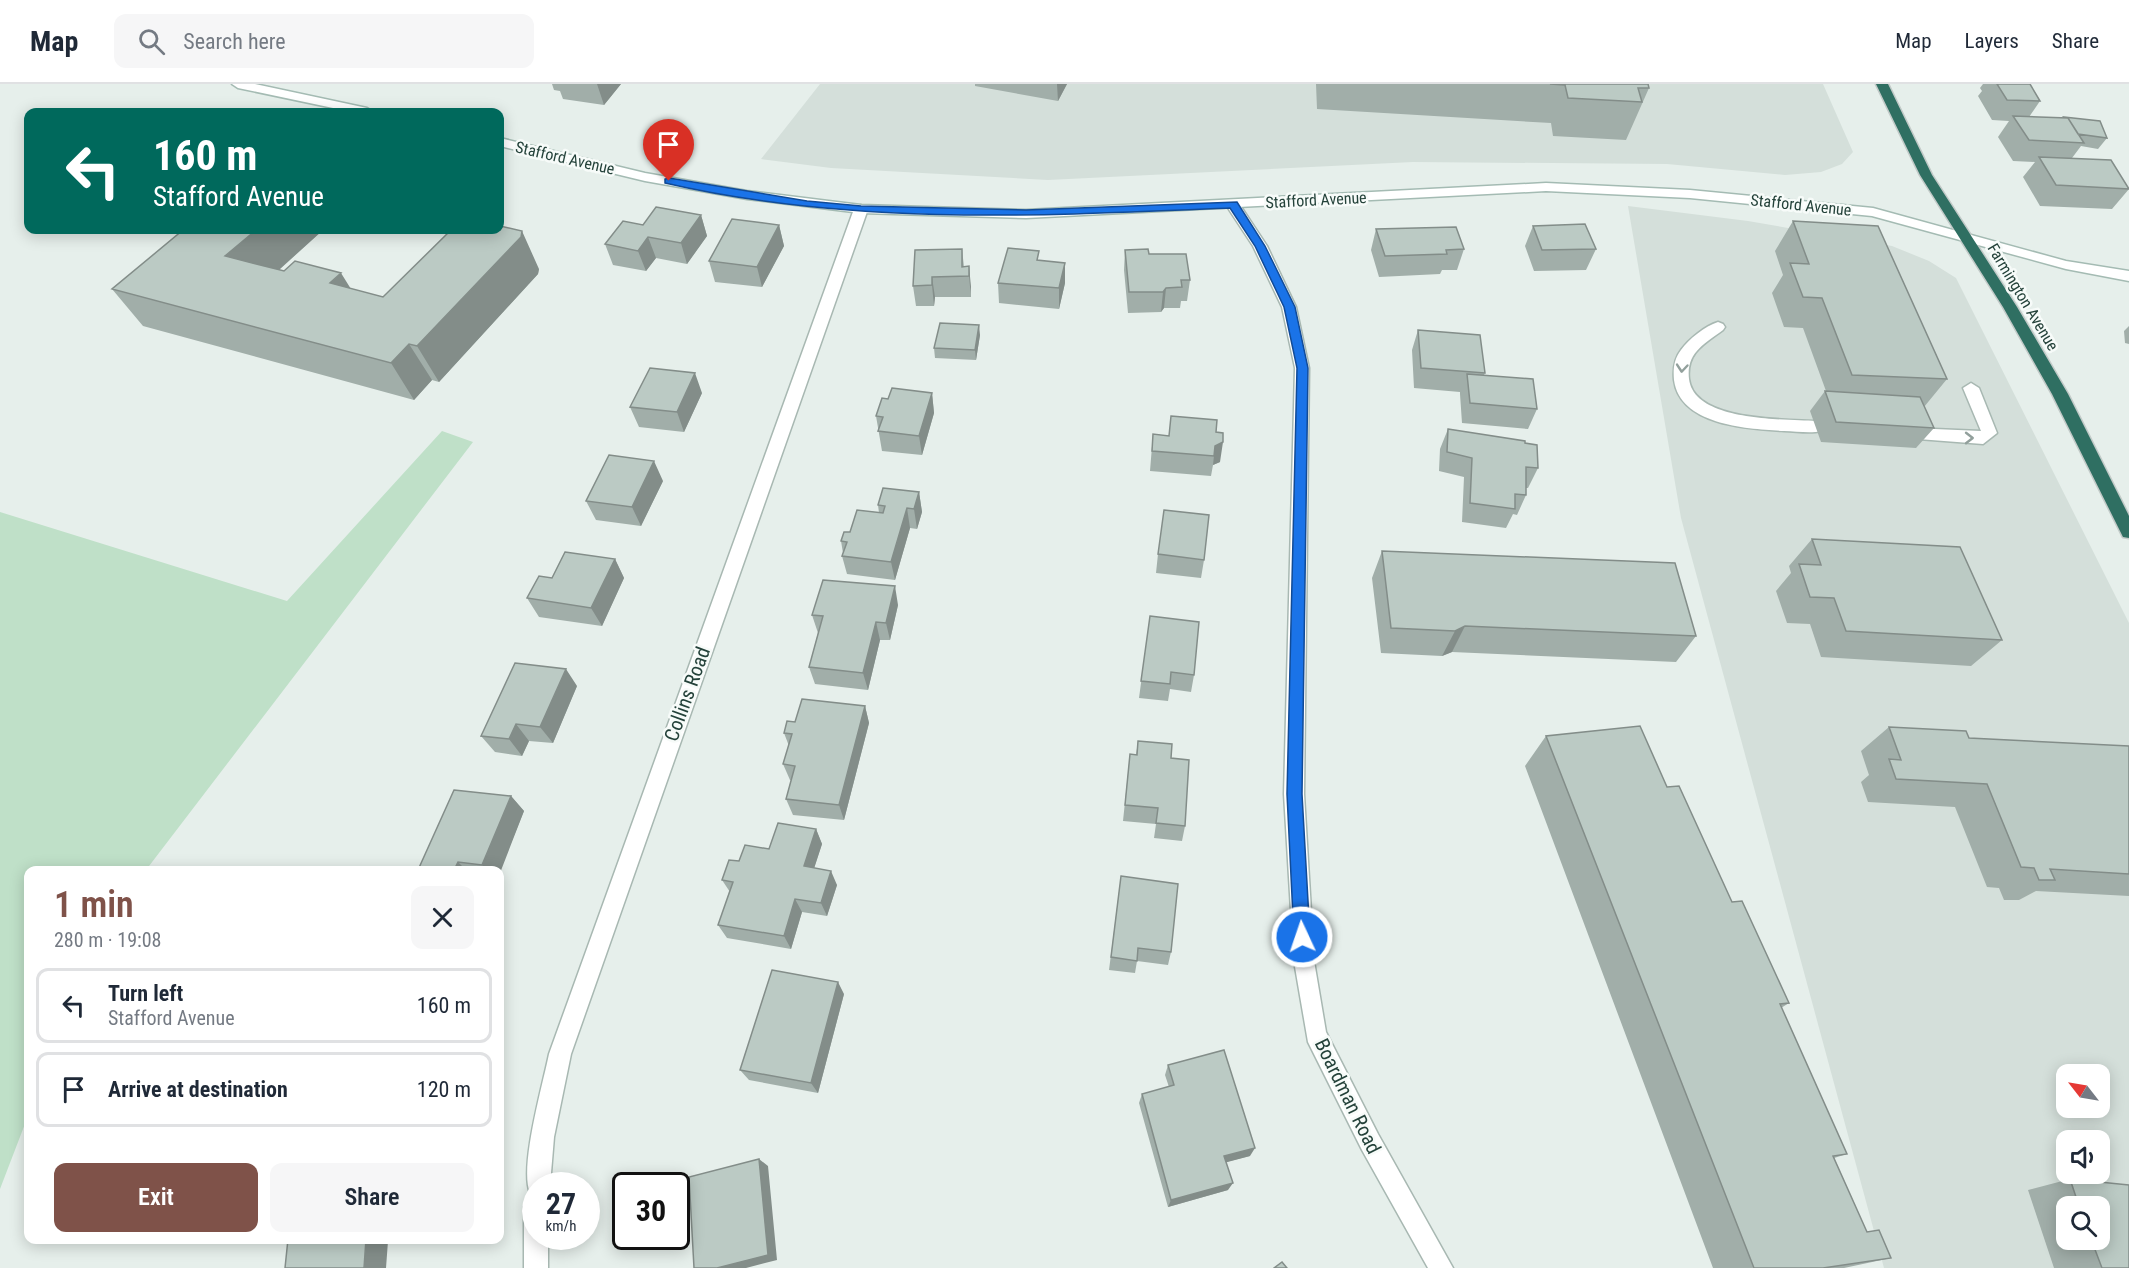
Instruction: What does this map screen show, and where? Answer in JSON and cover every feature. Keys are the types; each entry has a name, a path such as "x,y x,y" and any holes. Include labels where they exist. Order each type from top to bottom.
{"highway":[{"name":"Farmington Avenue","path":"1882,84 1926,175 2060,394 2129,532"}],"street":[{"path":"238,84 349,108"},
{"name":"Stafford Avenue","path":"504,143 645,177 777,199 861,209 1026,214 1546,187 1638,190 1873,212 2066,265 2129,276"},
{"name":"Boardman Road","path":"1233,205 1260,246 1289,307 1302,368 1294,794 1304,961 1316,1034 1370,1142 1442,1268"},
{"name":"Collins Road","path":"539,1172 543,1137 560,1054 623,871 861,209"},
{"path":"1718,327 1685,351 1679,369 1683,389 1694,404 1699,409 1729,418 1816,427"},
{"path":"1911,434 1983,438 1989,434 1971,388"},
{"path":"536,1250 536,1268"}],"shaded area":[{"path":"820,84 1823,84 1853,152 1842,164 1821,172 1785,175 1667,164 1413,162 1048,180 831,168 761,159"},
{"path":"1628,206 1748,221 1892,246 1929,261 1956,278 2129,623 2129,1268 1884,1268 1681,518"}],"green space":[{"path":"442,431 473,442 149,866 24,866 24,1126 0,1189 0,512 287,601"}],"building":[{"path":"1550,84 1648,84 1649,88 1638,88 1642,102 1568,98 1565,85"},
{"path":"1997,84 2030,84 2040,101 2007,100"},
{"path":"2013,116 2068,118 2084,143 2029,140"},
{"path":"2064,117 2100,121 2107,138 2078,134 2068,118"},
{"path":"2039,157 2111,160 2129,189 2056,185"},
{"path":"656,207 701,215 681,243 648,237 638,251 605,244 623,221 643,225"},
{"path":"732,219 779,225 757,267 709,261"},
{"path":"1793,221 1878,226 1947,379 1852,375 1822,298 1803,297 1790,263 1809,264"},
{"path":"1585,224 1596,249 1542,250 1533,226"},
{"path":"504,227 522,231 521,237 417,346 409,344 391,363 112,289 178,234 251,234 225,256 284,271 295,261 341,273 330,283 383,297 447,234 504,234"},
{"path":"1456,227 1464,249 1446,250 1447,254 1385,256 1376,229"},
{"path":"1008,248 1039,251 1037,260 1065,263 1059,288 998,283"},
{"path":"962,249 962,267 969,266 969,276 932,277 932,285 913,286 915,250"},
{"path":"1148,249 1149,254 1186,254 1190,280 1181,280 1182,287 1166,288 1163,292 1129,292 1125,250"},
{"path":"940,323 979,325 975,350 934,348"},
{"path":"1418,330 1480,335 1485,373 1421,368"},
{"path":"650,368 695,373 677,412 630,407"},
{"path":"1467,374 1533,379 1537,409 1470,403"},
{"path":"892,388 932,393 919,436 878,431 883,417 876,416 882,398 888,399"},
{"path":"1825,391 1920,397 1934,428 1836,422"},
{"path":"1171,416 1217,420 1216,432 1223,433 1223,442 1215,446 1214,456 1152,451 1153,434 1169,436"},
{"path":"1448,429 1525,441 1525,443 1537,445 1538,468 1526,467 1526,495 1515,494 1515,509 1470,503 1472,458 1447,452"},
{"path":"609,455 654,461 632,507 586,501"},
{"path":"883,488 919,492 914,509 907,508 891,562 842,556 847,542 841,541 844,532 850,532 857,510 883,513 885,506 878,505"},
{"path":"1164,510 1209,515 1204,560 1158,554"},
{"path":"1812,539 1960,547 2002,640 1846,631 1834,598 1810,597 1799,564 1821,565"},
{"path":"1382,551 1675,563 1696,636 1465,626 1455,631 1391,628"},
{"path":"565,552 615,559 591,608 527,598 539,576 552,578"},
{"path":"823,580 895,586 886,623 876,622 863,673 809,667 823,616 812,615"},
{"path":"1150,616 1199,622 1194,675 1171,672 1170,684 1141,681"},
{"path":"515,663 566,669 540,727 516,724 509,739 481,736"},
{"path":"802,699 865,706 839,805 786,799 795,766 783,764 792,734 784,733 787,721 795,722"},
{"path":"1640,726 1667,787 1679,786 1732,902 1742,901 1789,1003 1780,1004 1847,1154 1833,1156 1867,1232 1879,1230 1891,1258 1823,1268 1754,1268 1546,736"},
{"path":"1889,727 1966,731 1969,738 2129,746 2129,874 2050,869 2055,880 2039,880 2034,868 2021,867 1987,784 1896,779 1889,759 1901,760"},
{"path":"1138,741 1172,744 1171,758 1189,760 1185,826 1156,823 1158,808 1125,805 1130,754 1137,755"},
{"path":"454,790 511,796 482,865 458,862 456,866 420,866"},
{"path":"778,823 816,829 804,866 831,871 821,903 795,899 784,936 718,925 733,882 722,880 729,860 739,861 745,845 769,849"},
{"path":"1121,876 1178,884 1171,952 1138,948 1137,961 1111,957"},
{"path":"772,970 838,982 811,1083 740,1070"},
{"path":"1224,1050 1255,1148 1224,1156 1233,1183 1171,1200 1142,1094 1174,1085 1168,1065"},
{"path":"759,1159 768,1255 717,1268 694,1268 690,1177"},
{"path":"2072,1184 2129,1185 2129,1268 2102,1268 2095,1250 2110,1250 2110,1196 2076,1196"},
{"path":"287,1244 366,1244 364,1268 285,1268"},
{"path":"1282,1262 1287,1268 1274,1268"}],"route":[{"path":"669,181 807,204 861,209 1026,214 1233,205 1260,246 1289,307 1302,368 1294,794 1302,937"}]}
